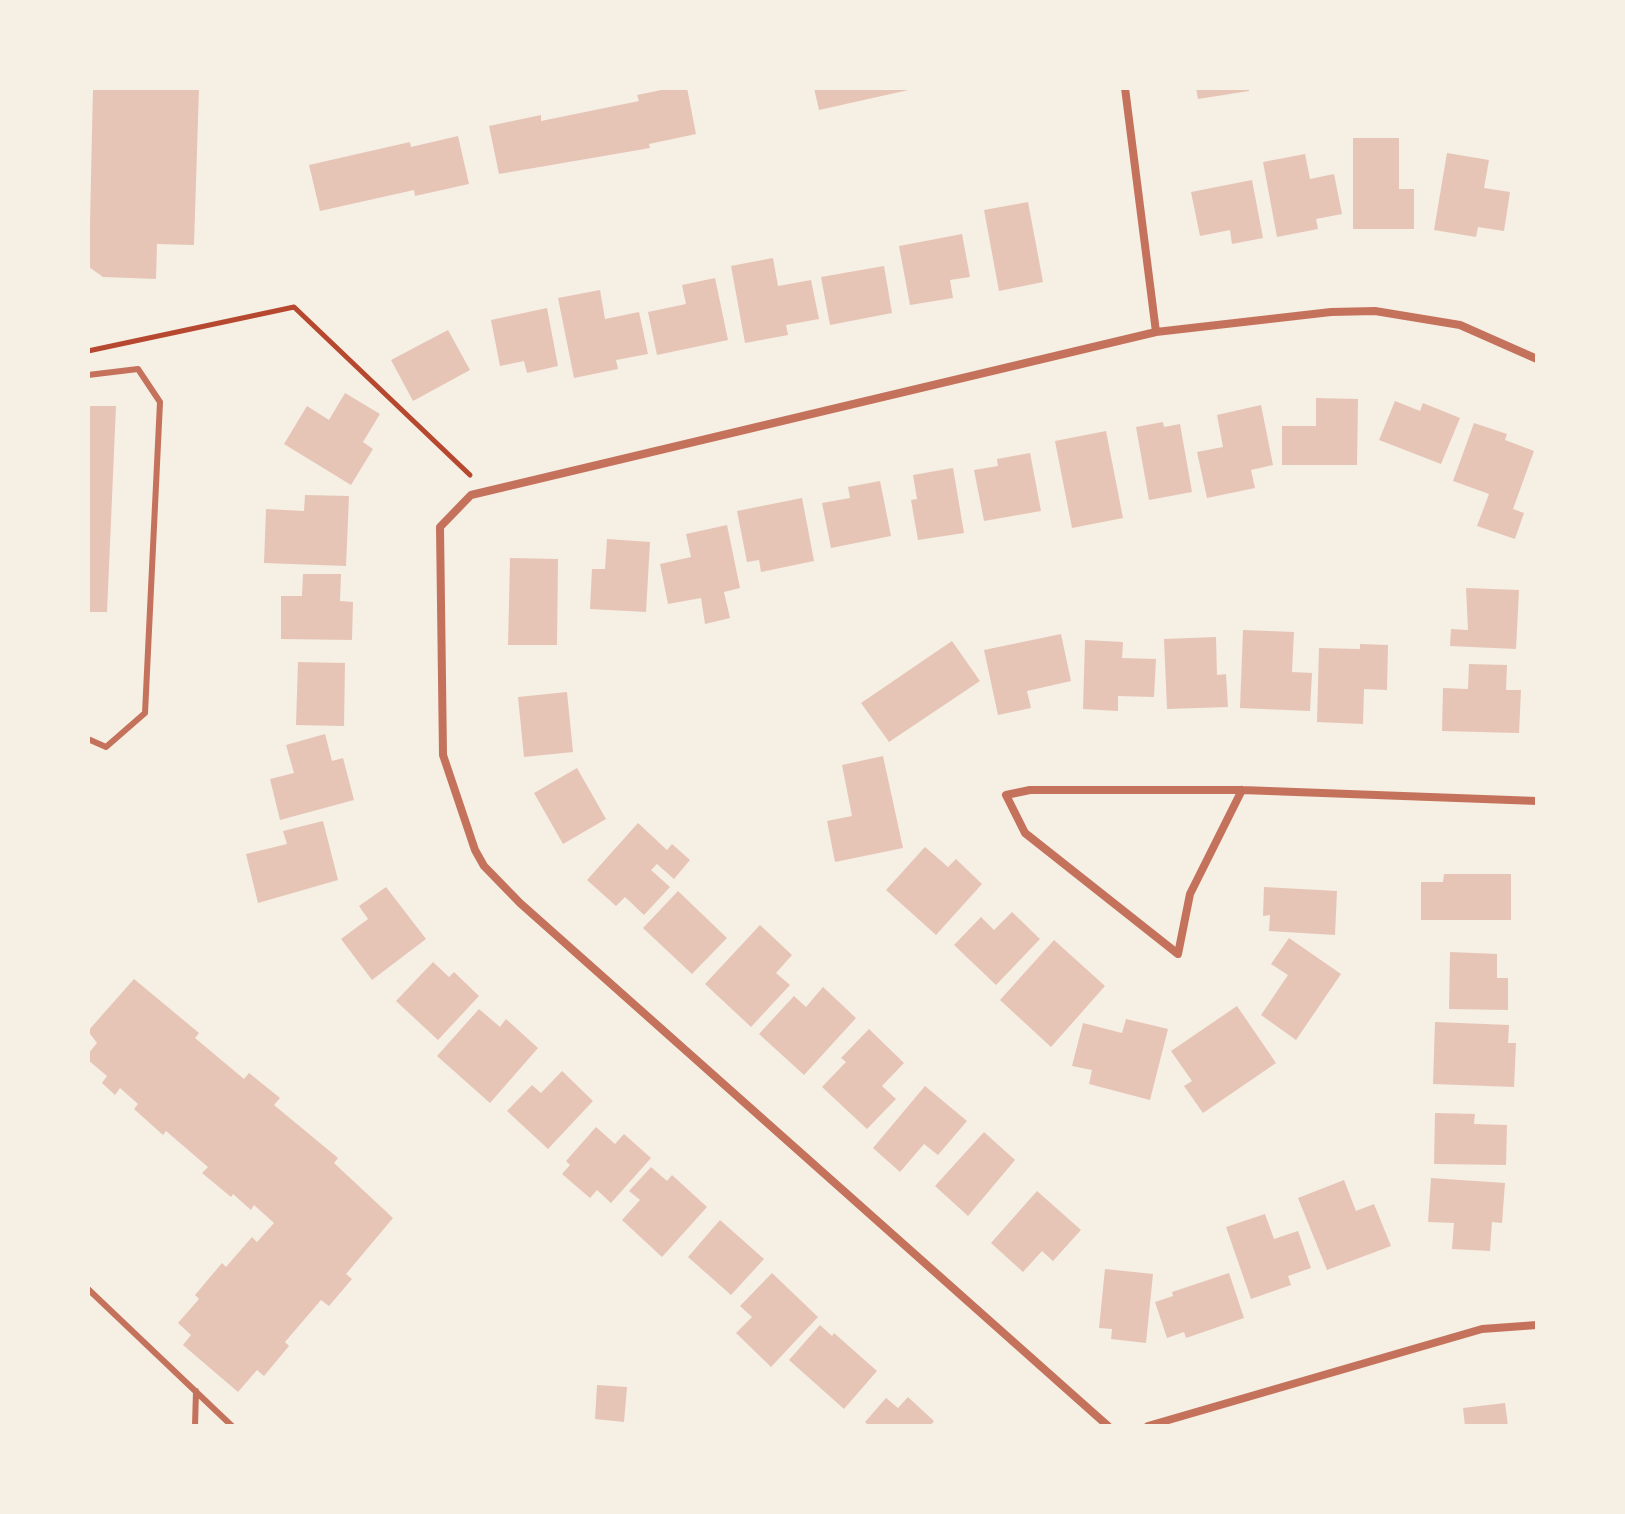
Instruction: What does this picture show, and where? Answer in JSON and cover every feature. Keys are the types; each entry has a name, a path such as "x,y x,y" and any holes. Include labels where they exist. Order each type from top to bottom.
{"street":[{"path":"1125,88 1156,332"},
{"path":"1108,1426 520,903 484,866 475,850 443,755 440,527 471,495 489,490 1156,332 1375,311 1460,325 1537,359"},
{"path":"1242,790 1190,894 1178,954 1025,833 1006,795 1030,790 1242,790 1537,801"},
{"path":"1148,1426 1482,1329 1537,1325"}],"lane":[{"path":"88,375 138,369 160,402 145,713 106,747 88,739"},
{"path":"88,1289 232,1426"},
{"path":"195,1426 196,1391"}],"path":[{"path":"88,351 294,307 450,459 489,490"}],"building":[{"path":"93,88 199,88 194,245 157,244 156,279 103,277 89,267"},
{"path":"687,88 696,134 649,144 650,148 499,174 489,126 541,115 541,121 639,101 637,95"},
{"path":"814,88 913,88 913,89 819,110"},
{"path":"1196,88 1249,88 1249,91 1198,99"},
{"path":"458,136 469,184 415,196 414,190 320,211 309,165 410,142 411,147"},
{"path":"1353,138 1399,138 1399,189 1414,189 1414,229 1353,229"},
{"path":"1447,153 1489,160 1484,188 1510,192 1504,231 1478,227 1476,237 1434,230"},
{"path":"1305,154 1310,179 1334,174 1342,214 1316,219 1318,229 1277,237 1263,162"},
{"path":"1252,180 1263,238 1232,244 1230,230 1200,236 1191,192"},
{"path":"1028,202 1043,282 999,291 984,210"},
{"path":"962,234 970,277 950,280 953,298 910,305 899,246"},
{"path":"773,258 778,286 811,280 819,319 786,325 788,335 745,343 731,266"},
{"path":"884,266 892,313 830,325 821,277"},
{"path":"715,278 728,340 657,355 648,312 686,304 682,285"},
{"path":"600,290 605,319 639,312 648,354 616,360 618,369 574,378 558,298"},
{"path":"547,308 558,366 527,373 524,361 500,366 491,320"},
{"path":"448,330 470,370 413,401 391,360"},
{"path":"345,393 380,414 363,442 373,449 351,485 284,444 307,406 329,420"},
{"path":"1316,398 1358,399 1357,465 1282,465 1282,426 1316,426"},
{"path":"1395,401 1420,411 1423,403 1460,418 1441,464 1379,440"},
{"path":"1261,405 1273,465 1251,470 1255,488 1207,498 1197,452 1223,447 1217,415"},
{"path":"88,406 116,406 107,612 88,612"},
{"path":"1163,422 1164,427 1180,424 1192,492 1149,500 1136,427"},
{"path":"1474,423 1507,434 1505,440 1534,451 1513,509 1524,513 1515,539 1477,526 1489,494 1453,481"},
{"path":"1106,431 1123,518 1072,528 1055,441"},
{"path":"1030,453 1041,511 984,521 974,470 998,466 997,459"},
{"path":"953,468 964,533 918,540 911,500 917,499 913,475"},
{"path":"880,481 891,536 831,548 822,503 850,498 848,487"},
{"path":"305,495 349,496 346,566 264,563 266,509 304,511"},
{"path":"802,498 814,561 761,572 759,560 747,562 737,511"},
{"path":"727,525 740,588 724,592 730,618 705,624 701,598 668,604 660,564 691,557 686,534"},
{"path":"607,539 650,542 646,612 590,609 592,569 605,569"},
{"path":"510,558 558,559 557,645 508,645"},
{"path":"303,574 341,574 340,601 353,602 352,640 281,639 281,596 302,596"},
{"path":"1466,588 1519,590 1516,649 1450,646 1451,629 1468,630"},
{"path":"1243,630 1294,632 1292,672 1312,673 1310,711 1240,708"},
{"path":"1061,634 1071,681 1027,691 1031,708 998,715 984,650"},
{"path":"1216,637 1217,675 1226,674 1228,707 1167,709 1164,639"},
{"path":"1085,640 1123,642 1122,658 1156,659 1154,697 1118,696 1118,711 1083,709"},
{"path":"952,641 980,681 889,742 861,703"},
{"path":"1360,644 1388,645 1387,690 1364,689 1363,724 1317,722 1319,648 1360,649"},
{"path":"298,662 345,663 344,726 296,725"},
{"path":"1469,664 1507,665 1506,690 1521,690 1519,733 1442,731 1443,688 1468,689"},
{"path":"567,692 573,752 524,757 518,697"},
{"path":"325,734 332,761 343,758 354,800 280,820 270,779 294,773 286,745"},
{"path":"883,756 903,848 835,862 827,821 852,816 842,765"},
{"path":"577,768 606,819 563,844 534,793"},
{"path":"323,821 338,880 258,903 246,854 287,844 283,831"},
{"path":"638,823 667,850 672,844 690,860 674,879 657,864 651,870 670,887 644,915 625,897 616,906 587,880"},
{"path":"925,847 948,867 956,859 982,884 936,935 886,890"},
{"path":"1444,874 1511,874 1511,920 1421,920 1421,882 1443,882"},
{"path":"386,887 426,939 372,980 341,939 368,919 359,906"},
{"path":"1264,887 1337,891 1335,935 1269,931 1270,915 1263,916"},
{"path":"678,891 727,938 692,974 643,928"},
{"path":"1012,912 1040,939 996,985 954,945 981,917 994,930"},
{"path":"760,925 792,955 776,973 790,985 751,1027 705,984"},
{"path":"1289,938 1341,974 1296,1040 1261,1015 1288,975 1271,964"},
{"path":"1054,940 1105,986 1051,1047 1000,1000"},
{"path":"1450,952 1497,954 1497,978 1508,978 1508,1010 1449,1009"},
{"path":"433,962 449,977 454,972 479,996 438,1040 396,1001"},
{"path":"134,979 199,1033 195,1038 244,1079 249,1073 280,1098 274,1105 338,1158 334,1163 393,1218 346,1274 352,1279 329,1306 321,1300 285,1342 289,1346 264,1376 257,1370 238,1392 183,1345 191,1335 178,1323 199,1299 195,1295 222,1263 226,1267 252,1237 257,1242 274,1223 254,1205 251,1210 202,1173 208,1167 166,1131 163,1135 134,1109 138,1104 120,1088 115,1095 102,1083 107,1076 88,1060 88,1054 97,1043 88,1031"},
{"path":"823,987 856,1018 804,1075 759,1034 794,996 806,1007"},
{"path":"1237,1006 1276,1063 1203,1113 1184,1086 1192,1081 1171,1051"},
{"path":"479,1009 500,1027 506,1019 538,1048 490,1103 437,1056"},
{"path":"1126,1019 1168,1029 1150,1100 1089,1084 1092,1070 1072,1066 1083,1023 1122,1033"},
{"path":"1435,1022 1509,1025 1508,1043 1516,1043 1514,1087 1433,1084"},
{"path":"869,1029 904,1063 882,1086 896,1099 867,1129 822,1087 846,1062 841,1058"},
{"path":"562,1071 593,1101 548,1149 507,1111 532,1085 541,1093"},
{"path":"925,1086 967,1121 938,1155 924,1144 900,1172 873,1148"},
{"path":"1435,1113 1475,1114 1474,1124 1507,1125 1506,1165 1434,1164"},
{"path":"596,1127 615,1144 624,1134 651,1158 611,1203 597,1190 590,1198 562,1174 570,1165 566,1161"},
{"path":"984,1132 1015,1160 968,1216 935,1186"},
{"path":"651,1167 667,1181 672,1175 707,1207 662,1257 622,1220 640,1200 629,1191"},
{"path":"1431,1178 1505,1183 1502,1223 1492,1222 1490,1251 1452,1249 1454,1223 1428,1222"},
{"path":"1344,1180 1356,1211 1374,1204 1391,1246 1327,1270 1298,1198"},
{"path":"1037,1191 1081,1230 1053,1261 1042,1251 1023,1272 991,1243"},
{"path":"1265,1214 1274,1239 1298,1231 1311,1268 1288,1276 1291,1285 1251,1299 1226,1227"},
{"path":"720,1220 764,1259 731,1295 688,1257"},
{"path":"1105,1269 1153,1274 1146,1343 1111,1339 1112,1329 1099,1328"},
{"path":"772,1273 818,1317 771,1367 736,1333 752,1317 740,1306"},
{"path":"1229,1273 1244,1318 1186,1338 1184,1332 1167,1338 1155,1302 1173,1296 1172,1292"},
{"path":"820,1325 832,1336 834,1333 877,1371 844,1409 789,1360"},
{"path":"597,1385 627,1387 624,1422 595,1419"},
{"path":"908,1397 934,1421 930,1426 869,1426 865,1422 886,1398 898,1408"},
{"path":"1505,1403 1508,1426 1465,1426 1463,1408"}]}
